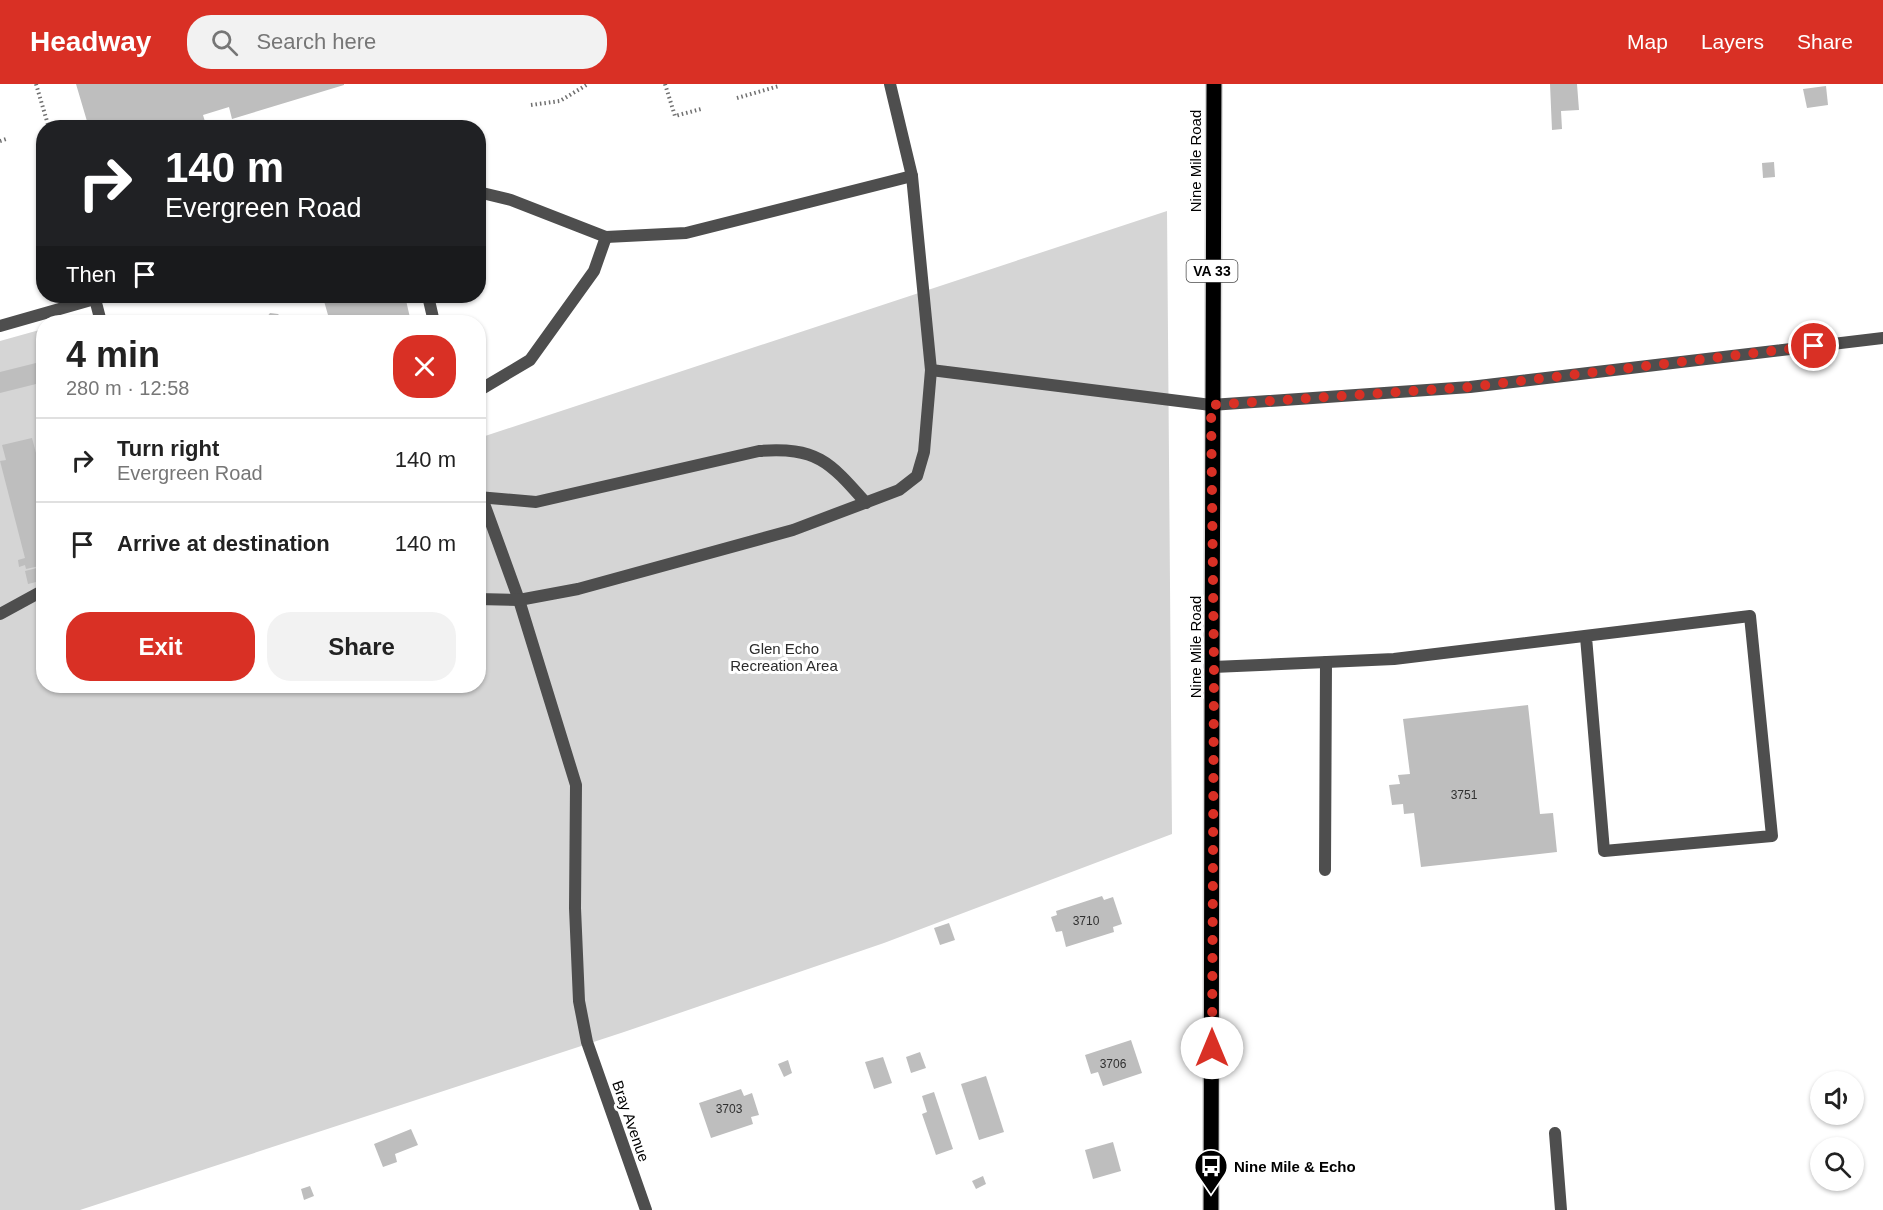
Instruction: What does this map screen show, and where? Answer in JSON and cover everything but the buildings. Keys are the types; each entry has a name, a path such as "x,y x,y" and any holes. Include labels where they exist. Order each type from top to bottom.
{"main road":[{"name":"Nine Mile Road","path":"1211,1210 1214,667 1211,405 1214,84"}],"street":[{"path":"486,599 519,600 578,589 794,530 899,490 917,476 924,452 931,370 912,176 890,84"},
{"path":"486,194 511,200 606,237 686,233 912,176"},
{"path":"486,386 530,360 594,271 606,237"},
{"path":"38,315 79,303"},
{"path":"0,326 36,316"},
{"path":"931,370 1211,405 1470,387 1883,338"},
{"path":"486,494 536,502 759,451 783,449 808,452 823,460 840,474 866,503"},
{"name":"Bray Avenue","path":"486,509 519,600 576,785 575,898 579,1001 587,1042 646,1210"},
{"path":"0,614 36,594"},
{"path":"1214,667 1394,658 1750,616 1772,836 1604,851 1586,637"},
{"path":"1325,870 1326,662"},
{"path":"1555,1133 1561,1210"}],"path":[{"path":"36,84 47,120"},
{"path":"531,105 560,101 588,84"},
{"path":"665,84 675,116 701,109"},
{"path":"737,98 779,86"},
{"path":"0,141 6,139"}],"green space":[{"name":"Glen Echo Recreation Area","path":"1167,211 1172,834 884,943 624,1032 80,1210 0,1210 0,341 36,331 36,693 486,693 486,436"}],"place":[{"name":"Nine Mile & Echo","path":"1211,1195"}],"route":[{"path":"1212,1048 1214,667 1211,405 1470,387 1814,346"}]}
